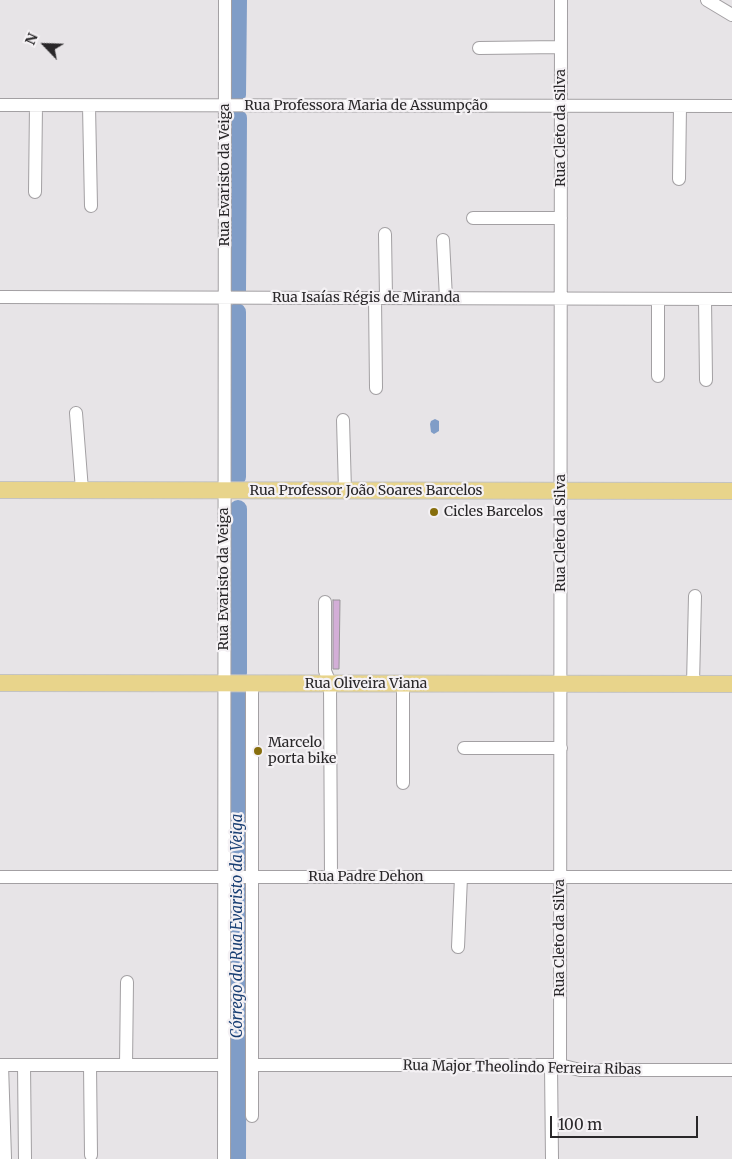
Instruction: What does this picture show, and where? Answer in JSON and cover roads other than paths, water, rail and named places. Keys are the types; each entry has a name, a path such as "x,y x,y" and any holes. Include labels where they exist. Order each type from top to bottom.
{"main road":[{"name":"Rua Professor João Soares Barcelos","path":"0,490 732,491"},
{"name":"Rua Oliveira Viana","path":"0,683 732,684"}],"street":[{"name":"Rua Evaristo da Veiga","path":"224,1159 225,0"},
{"name":"Rua Cleto da Silva","path":"552,1159 560,877 561,0"},
{"path":"707,0 732,14"},
{"path":"479,48 561,47"},
{"name":"Rua Professora Maria de Assumpção","path":"0,105 732,106"},
{"path":"35,192 36,105"},
{"path":"89,106 91,206"},
{"path":"679,179 680,106"},
{"path":"473,218 561,218"},
{"path":"376,388 385,234"},
{"path":"443,240 446,298"},
{"name":"Rua Isaías Régis de Miranda","path":"0,298 732,299"},
{"path":"658,299 658,376"},
{"path":"705,299 706,380"},
{"path":"76,413 82,490"},
{"path":"343,420 345,491"},
{"path":"693,684 695,596"},
{"path":"325,602 325,670 330,684 330,877"},
{"path":"252,683 252,1116"},
{"path":"403,684 403,783"},
{"path":"464,748 561,748"},
{"name":"Rua Padre Dehon","path":"0,877 732,877"},
{"path":"458,947 461,877"},
{"path":"126,1065 127,982"},
{"path":"5,1158 1,1065 224,1065"},
{"path":"24,1065 25,1159"},
{"path":"90,1065 92,1155"},
{"name":"Rua Major Theolindo Ferreira Ribas","path":"252,1065 556,1065 580,1070 732,1070"}],"water":[{"path":"435,419 439,421 439,431 434,434 431,432 430,424"}],"waterway":[{"name":"Córrego da Rua Evaristo da Veiga","path":"237,95 238,0"},
{"name":"Córrego da Rua Evaristo da Veiga","path":"237,291 238,118"},
{"name":"Córrego da Rua Evaristo da Veiga","path":"237,312 237,477"},
{"name":"Córrego da Rua Evaristo da Veiga","path":"238,509 238,673"},
{"name":"Córrego da Rua Evaristo da Veiga","path":"237,1159 238,692"}],"place":[{"name":"Cicles Barcelos","path":"434,512"},
{"name":"Marcelo porta bike","path":"258,751"}]}
